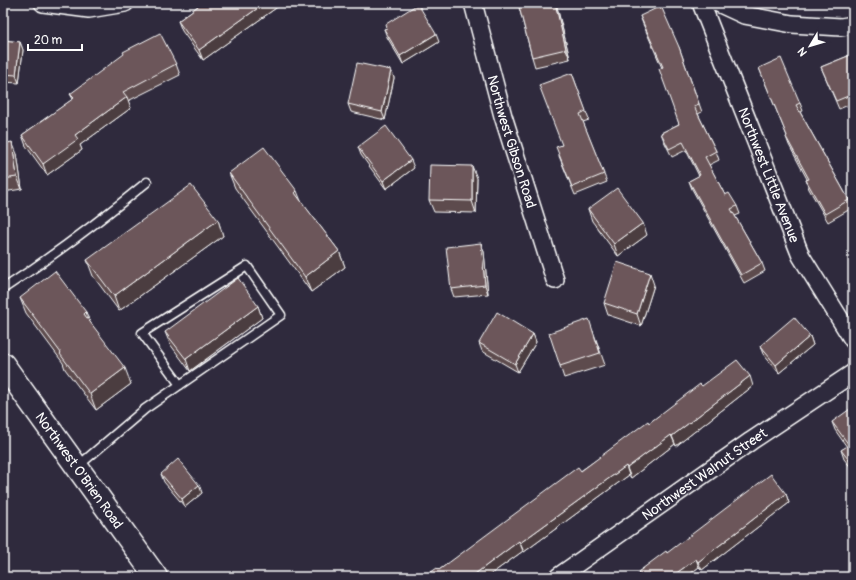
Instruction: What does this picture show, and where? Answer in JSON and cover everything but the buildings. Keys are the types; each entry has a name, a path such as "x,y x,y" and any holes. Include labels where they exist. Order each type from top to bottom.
{"street":[{"path":"43,3 88,9 125,3"},
{"name":"Northwest Gibson Road","path":"472,3 503,116 555,280"},
{"name":"Northwest Little Avenue","path":"701,3 801,256 853,340"},
{"path":"718,3 744,15 792,24 841,27 853,25"},
{"name":"Northwest O'Brien Road","path":"3,364 156,577"},
{"name":"Northwest Walnut Street","path":"558,577 751,441 853,373"}],"lane":[{"path":"3,289 116,207 147,182"},
{"path":"76,467 145,409 180,385 281,315 247,266 142,332 180,385"}]}
